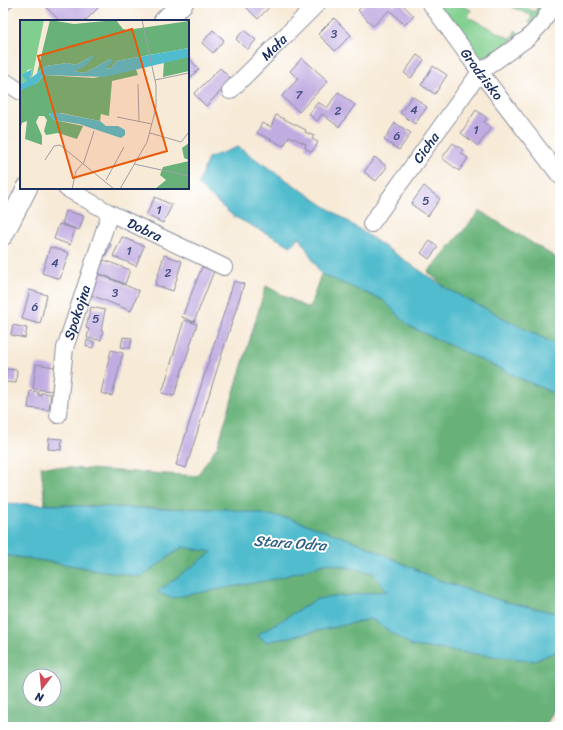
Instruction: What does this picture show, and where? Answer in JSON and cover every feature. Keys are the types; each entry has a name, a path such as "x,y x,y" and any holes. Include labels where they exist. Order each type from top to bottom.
{"main road":[{"path":"165,20 183,3"},
{"path":"3,235 26,189"}],"street":[{"name":"Mała","path":"230,91 318,3"},
{"name":"Grodzisko","path":"430,3 480,72 560,176"},
{"name":"Cicha","path":"371,224 480,72 528,38 542,23 554,3"},
{"path":"3,80 20,91"},
{"name":"Dobra","path":"68,189 110,213 224,267"},
{"name":"Spokojna","path":"58,415 65,348 110,213"}],"green space":[{"path":"436,3 458,3 471,10 468,17 511,39 516,30 519,35 486,58 476,55"},
{"path":"504,3 516,3 535,12 539,3 541,10 532,24 529,23 532,16"},
{"path":"480,211 560,260 560,347 447,289 428,272"},
{"path":"321,274 383,300 409,326 560,396 560,614 502,601 436,579 359,543 227,509 136,508 45,504 41,466 197,476 218,445 266,286 309,309"},
{"path":"182,547 213,552 275,579 328,563 374,573 387,592 317,599 258,635 267,642 371,619 413,646 534,661 560,650 560,699 545,727 3,727 3,555 141,577"}],"water":[{"path":"238,147 447,289 560,347 560,396 409,326 383,300 321,274 299,236 291,246 233,216 198,185 208,158"},
{"name":"Stara Odra","path":"3,503 136,508 227,509 289,518 359,543 436,579 502,601 560,614 560,650 534,661 412,646 371,619 267,642 257,635 317,599 387,591 373,573 328,563 275,579 171,598 157,592 212,552 182,547 141,577 3,555"}],"building":[{"path":"3,3 15,3 3,15"},
{"path":"51,3 103,3 86,20 59,20 46,7"},
{"path":"242,3 273,3 258,19"},
{"path":"366,3 391,3 394,6 397,3 401,3 414,16 404,25 390,10 373,26 358,10"},
{"path":"334,18 351,35 335,51 318,34"},
{"path":"213,30 224,40 213,53 202,43"},
{"path":"244,30 256,40 247,50 236,39"},
{"path":"417,55 424,60 411,78 404,73"},
{"path":"189,58 199,69 189,79"},
{"path":"302,58 328,81 299,112 282,96 298,79 290,71"},
{"path":"433,66 447,75 435,94 421,85"},
{"path":"220,68 232,80 206,106 194,94"},
{"path":"338,92 355,105 339,127 322,114 317,121 309,114 318,102 327,108"},
{"path":"412,96 427,107 415,124 400,113"},
{"path":"476,110 487,118 484,122 491,128 478,146 461,133"},
{"path":"276,115 306,130 305,132 314,136 312,139 318,142 312,152 305,148 306,144 289,136 284,146 257,133 262,123 271,127"},
{"path":"395,123 411,133 399,150 384,140"},
{"path":"453,143 463,150 461,153 468,158 459,171 442,158"},
{"path":"375,157 387,167 376,181 364,172"},
{"path":"424,186 440,199 428,216 411,204"},
{"path":"155,197 172,205 163,223 146,215"},
{"path":"66,211 84,216 79,230 62,224"},
{"path":"59,224 75,229 70,245 54,239"},
{"path":"122,237 144,246 136,266 113,256"},
{"path":"430,241 438,247 429,259 421,253"},
{"path":"105,242 111,244 106,256 101,254"},
{"path":"50,247 69,253 60,279 42,273"},
{"path":"164,255 182,261 173,291 155,285"},
{"path":"104,260 130,270 125,284 98,273"},
{"path":"202,267 214,271 194,322 182,317"},
{"path":"99,274 139,291 131,311 91,295"},
{"path":"234,281 244,284 186,468 176,465"},
{"path":"30,290 47,295 40,324 22,319"},
{"path":"91,307 105,310 101,340 87,338 89,329 86,328"},
{"path":"184,320 197,324 174,396 162,393"},
{"path":"13,325 27,328 25,338 11,335"},
{"path":"123,337 132,338 130,348 121,347"},
{"path":"87,340 94,342 93,348 86,346"},
{"path":"111,350 123,353 112,396 101,393"},
{"path":"36,364 55,367 52,391 33,389"},
{"path":"6,369 17,370 16,383 5,382"},
{"path":"30,391 38,392 38,395 41,395 41,393 51,394 49,410 28,408"},
{"path":"49,438 62,439 61,450 48,449"}]}
